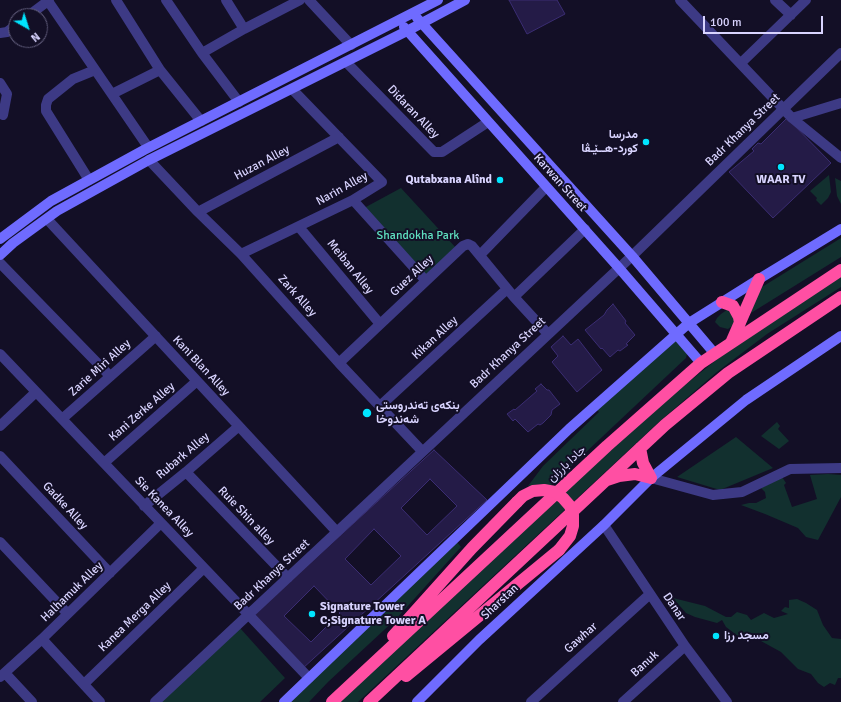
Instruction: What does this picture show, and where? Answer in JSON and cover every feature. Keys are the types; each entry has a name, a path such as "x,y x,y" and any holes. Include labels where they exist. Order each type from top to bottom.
{"highway":[{"name":"جادا بارزان","path":"332,702 607,446 701,363 841,270"},
{"path":"731,343 759,278"},
{"path":"369,702 665,425 728,373 841,297"},
{"path":"722,302 733,306 739,316 740,323"},
{"path":"640,448 643,463 651,478"},
{"path":"606,480 619,476 635,474 651,478"},
{"path":"332,702 472,548 523,496 533,491 544,490 555,492 563,498 570,506 573,515 573,526 570,536 559,550 374,702"}],"main road":[{"path":"0,239 50,201 148,147 438,0"},
{"path":"0,255 13,243 57,212 149,160 346,62 465,0"},
{"name":"Karwan Street","path":"413,14 632,256 715,354"},
{"name":"Karwan Street","path":"399,21 585,229 701,363"},
{"path":"284,702 569,429 676,334 689,323 759,278 841,229"},
{"name":"Sharstan","path":"417,702 479,640 604,525 651,478 746,400 841,336"}],"street":[{"path":"116,0 160,70 200,121"},
{"path":"166,0 239,102"},
{"path":"226,0 244,29"},
{"path":"202,52 300,0"},
{"path":"309,0 351,45"},
{"path":"680,0 792,118 841,158"},
{"path":"775,0 791,15"},
{"path":"741,63 806,0"},
{"path":"39,8 49,1 148,147"},
{"name":"Badr Khanya Street","path":"155,702 632,256 841,53"},
{"name":"Didaran Alley","path":"346,62 434,152 442,152 488,122"},
{"path":"89,180 46,111 46,105 48,99 73,79 95,70"},
{"path":"112,94 160,70"},
{"path":"0,83 7,94 2,115"},
{"name":"Narin Alley","path":"241,254 353,200 382,182 292,89"},
{"path":"792,118 841,103"},
{"name":"Huzan Alley","path":"198,212 339,137"},
{"name":"Zark Alley","path":"149,160 198,212 241,254 339,363 422,451"},
{"path":"480,255 546,187"},
{"path":"353,200 426,281"},
{"name":"Kani Blan Alley","path":"47,219 337,532"},
{"name":"Meiban Alley","path":"299,227 380,324"},
{"name":"Kikan Alley","path":"380,406 585,229"},
{"name":"Guez Alley","path":"339,363 463,246 468,244 472,246 510,293 548,334"},
{"path":"0,264 110,376"},
{"name":"Zarie Miri Alley","path":"62,419 156,336"},
{"name":"Sie Kanea Alley","path":"0,354 309,678"},
{"name":"Kani Zerke Alley","path":"104,463 197,381"},
{"path":"0,426 36,392"},
{"name":"Rubark Alley","path":"144,506 239,426"},
{"name":"Gadke Alley","path":"0,456 110,573"},
{"path":"651,478 713,495 742,492 790,469 841,468"},
{"name":"Ruie Shin alley","path":"186,472 288,578"},
{"name":"Halhamuk Alley","path":"2,675 42,639 161,523"},
{"name":"Danar","path":"604,525 685,646 727,702"},
{"path":"0,542 67,613"},
{"name":"Kanea Merga Alley","path":"84,684 204,568"},
{"name":"Gawhar","path":"531,702 650,594"},
{"path":"42,639 100,702"},
{"name":"Banuk","path":"623,702 685,646"},
{"path":"2,675 32,702"}],"green space":[{"path":"829,175 831,192 828,198 821,205 810,191"},
{"path":"835,178 841,181 841,204 837,196"},
{"name":"Shandokha Park","path":"401,188 457,249 426,276 364,208"},
{"path":"841,238 841,257 743,318 762,287"},
{"path":"841,276 841,287 767,334 717,372 660,421 358,702 339,702 515,537 666,400 720,357"},
{"path":"731,307 739,321 728,329 720,327 715,322 717,318"},
{"path":"677,339 687,354 686,358 550,486 540,484 528,486 543,466 599,412 596,409"},
{"path":"777,422 780,426 778,429 789,441 779,449 761,436"},
{"path":"736,437 773,468 720,490 677,477"},
{"path":"810,475 841,475 841,497 818,540 806,537 798,528 741,505 756,503 766,498 765,492 761,488 782,477 786,483 784,485 792,507 817,499"},
{"path":"457,542 461,547 397,618 328,682 309,702 289,702"},
{"path":"673,598 705,606 726,617 731,617 737,612 747,615 751,620 764,613 774,618 788,614 781,611 785,607 789,608 789,600 797,599 806,603 817,610 823,625 832,638 841,639 841,678 838,678 835,685 830,683 824,687 818,683 811,674 798,669 781,652 750,635 738,636 726,627 722,620 717,623 686,613"},
{"path":"240,628 285,678 260,702 160,702"}],"building":[{"path":"509,0 557,0 565,14 527,34"},
{"name":"WAAR TV","path":"787,118 831,163 773,218 729,172 754,151 752,149 758,143 761,144"},
{"path":"613,304 626,321 625,323 635,335 626,344 628,345 620,351 618,350 610,357 585,330 604,315"},
{"path":"563,336 571,345 578,339 602,370 577,392 552,362 558,356 551,347"},
{"path":"541,384 549,390 560,404 552,410 551,415 543,423 540,425 538,424 528,432 515,419 513,421 507,414 514,409 515,410 537,391 535,389"},
{"path":"434,450 487,500 302,669 253,615"},
{"path":"430,479 457,506 427,535 401,508"},
{"path":"374,529 401,556 371,585 345,559"},
{"name":"Signature Tower C;Signature Tower A","path":"314,586 340,613 311,642 284,616"}],"place":[{"name":"مدرسا كورد-هــێـڤا","path":"646,142"},
{"name":"WAAR TV","path":"781,167"},
{"name":"Qutabxana Alînd","path":"500,180"},
{"name":"بنکەی تەندروستی شەندوخا","path":"367,413"},
{"name":"Signature Tower C;Signature Tower A","path":"312,614"},
{"name":"مسجد رزا","path":"716,636"}]}
